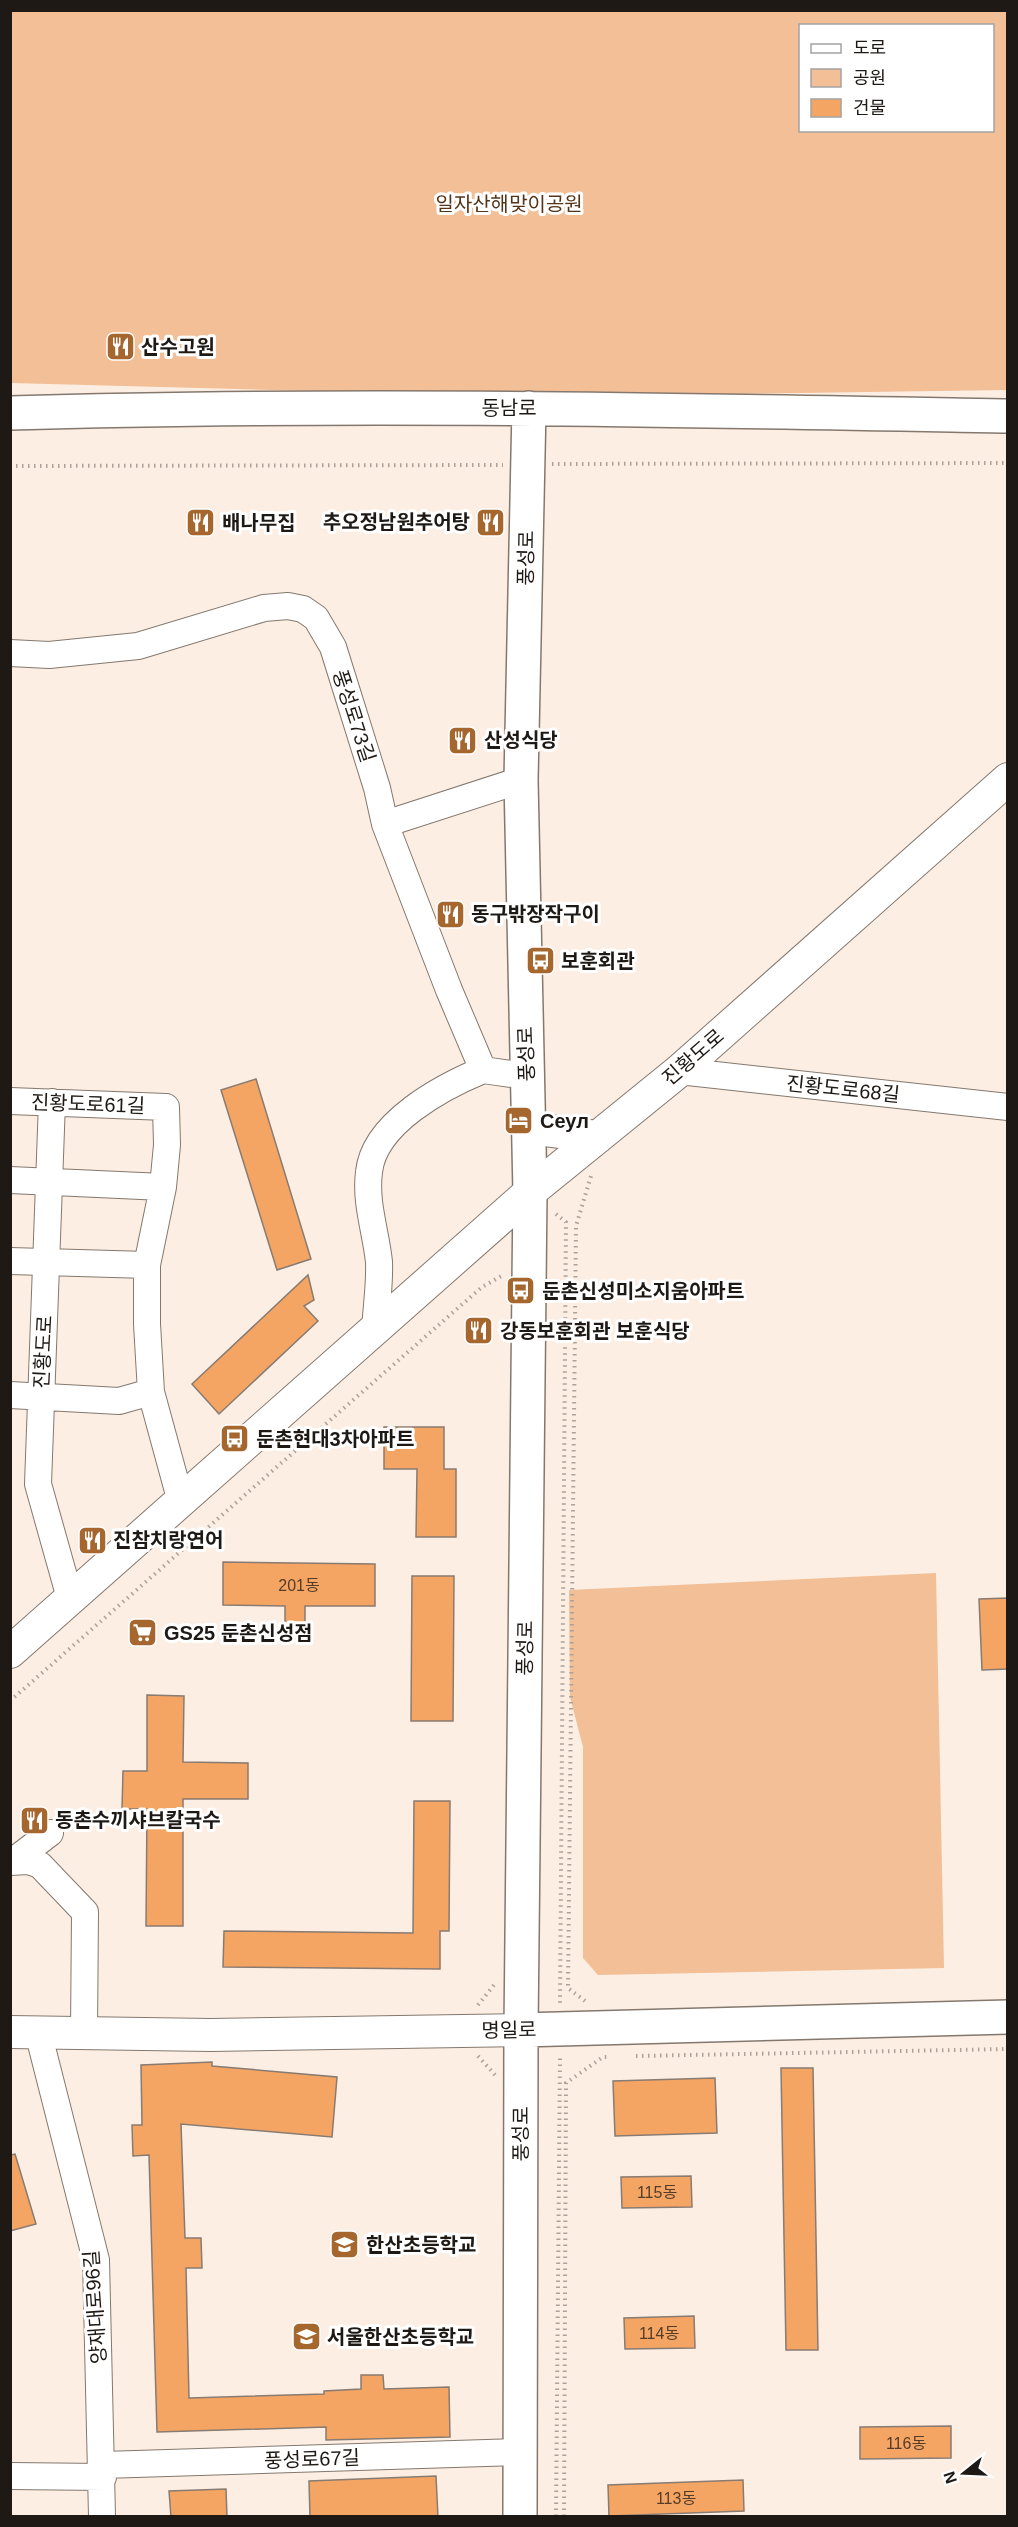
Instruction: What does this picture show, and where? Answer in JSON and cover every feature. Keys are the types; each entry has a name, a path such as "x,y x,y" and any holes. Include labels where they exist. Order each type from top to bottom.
{"main road":[{"name":"동남로","path":"10,413 182,408 529,408 1008,416"},
{"name":"풍성로","path":"520,2517 521,2030 530,1192 521,780 529,408"},
{"name":"명일로","path":"521,2030 1008,2018"}],"street":[{"name":"풍성로73길","path":"10,653 49,655 138,646 264,608 288,606 303,609 316,618 333,648 377,788 385,824 449,990 483,1070"},
{"name":"진황도로","path":"10,1652 530,1192 679,1071 1008,779"},
{"path":"385,824 521,780"},
{"path":"375,1331 379,1263 369,1201 369,1171 377,1143 449,1084 483,1070 526,1076"},
{"name":"진황도로68길","path":"679,1071 1008,1107"},
{"name":"진황도로61길","path":"10,1101 166,1107 167,1145 163,1187"},
{"name":"진황도로","path":"52,1102 38,1484 70,1598"},
{"path":"528,1128 598,1137"},
{"path":"10,1180 163,1187 147,1265 147,1324 151,1392 181,1502"},
{"path":"10,1261 147,1265"},
{"path":"10,1395 119,1401 151,1392"},
{"path":"11,1862 50,1833"},
{"path":"11,1862 40,1865 85,1912 84,2032"},
{"name":"명일로","path":"24,2032 211,2035 521,2030"},
{"name":"양재대로96길","path":"24,2032 96,2260 103,2471 102,2517"},
{"name":"풍성로67길","path":"10,2476 521,2452"}],"path":[{"path":"592,2006 568,1988 576,1226 591,1176 600,1169"},
{"path":"530,1192 566,1222 560,2011"},
{"path":"10,1701 482,1287 510,1271"},
{"path":"476,2007 496,1983"},
{"path":"627,2056 1008,2049"},
{"path":"556,2517 560,2052"},
{"path":"466,2056 478,2056 497,2078"},
{"path":"564,2517 566,2084 603,2057 615,2057"}],"green space":[{"name":"일자산해맞이공원","path":"11,11 1007,11 1007,390 533,397 11,383"},
{"path":"936,1573 944,1968 598,1975 583,1958 583,1747 570,1697 569,1590"}],"building":[{"path":"256,1079 311,1259 277,1270 221,1090"},
{"path":"308,1275 314,1300 304,1306 318,1321 219,1414 192,1384"},
{"path":"384,1427 444,1427 444,1469 456,1469 456,1537 416,1537 417,1469 384,1469"},
{"path":"223,1562 375,1564 375,1606 305,1606 305,1639 285,1639 285,1606 223,1605"},
{"path":"412,1576 454,1576 453,1721 411,1721"},
{"path":"1008,1598 1008,1669 982,1670 979,1599"},
{"path":"147,1695 184,1696 183,1762 248,1763 248,1799 183,1799 183,1926 146,1926 147,1809 122,1809 123,1771 147,1771"},
{"path":"414,1801 450,1801 449,1931 440,1931 440,1969 223,1967 224,1931 413,1933"},
{"path":"212,2062 212,2066 337,2077 332,2137 181,2124 185,2238 201,2238 202,2268 186,2268 189,2398 324,2394 324,2391 361,2389 361,2375 383,2375 384,2389 449,2387 450,2437 326,2440 326,2427 157,2432 149,2155 133,2156 132,2125 142,2125 141,2065"},
{"path":"781,2068 813,2068 818,2350 786,2350"},
{"path":"715,2078 717,2133 615,2136 613,2081"},
{"path":"15,2154 36,2224 10,2231 10,2155"},
{"path":"691,2176 692,2207 622,2208 621,2177"},
{"path":"694,2316 695,2348 625,2349 624,2318"},
{"path":"951,2426 951,2458 860,2459 860,2427"},
{"path":"436,2476 438,2517 310,2517 309,2481"},
{"path":"743,2480 744,2511 609,2516 608,2485"},
{"path":"226,2489 227,2517 171,2517 169,2491"}],"place":[{"name":"산수고원","path":"120,347"},
{"name":"추오정남원추어탕","path":"491,522"},
{"name":"배나무집","path":"201,523"},
{"name":"산성식당","path":"463,740"},
{"name":"동구밖장작구이","path":"450,914"},
{"name":"보훈회관","path":"540,961"},
{"name":"Сеул","path":"519,1121"},
{"name":"둔촌신성미소지움아파트","path":"521,1291"},
{"name":"강동보훈회관 보훈식당","path":"479,1331"},
{"name":"둔촌현대3차아파트","path":"235,1439"},
{"name":"진참치랑연어","path":"92,1540"},
{"name":"GS25 둔촌신성점","path":"143,1633"},
{"name":"동촌수끼샤브칼국수","path":"34,1820"},
{"name":"한산초등학교","path":"345,2245"},
{"name":"서울한산초등학교","path":"306,2337"}]}
